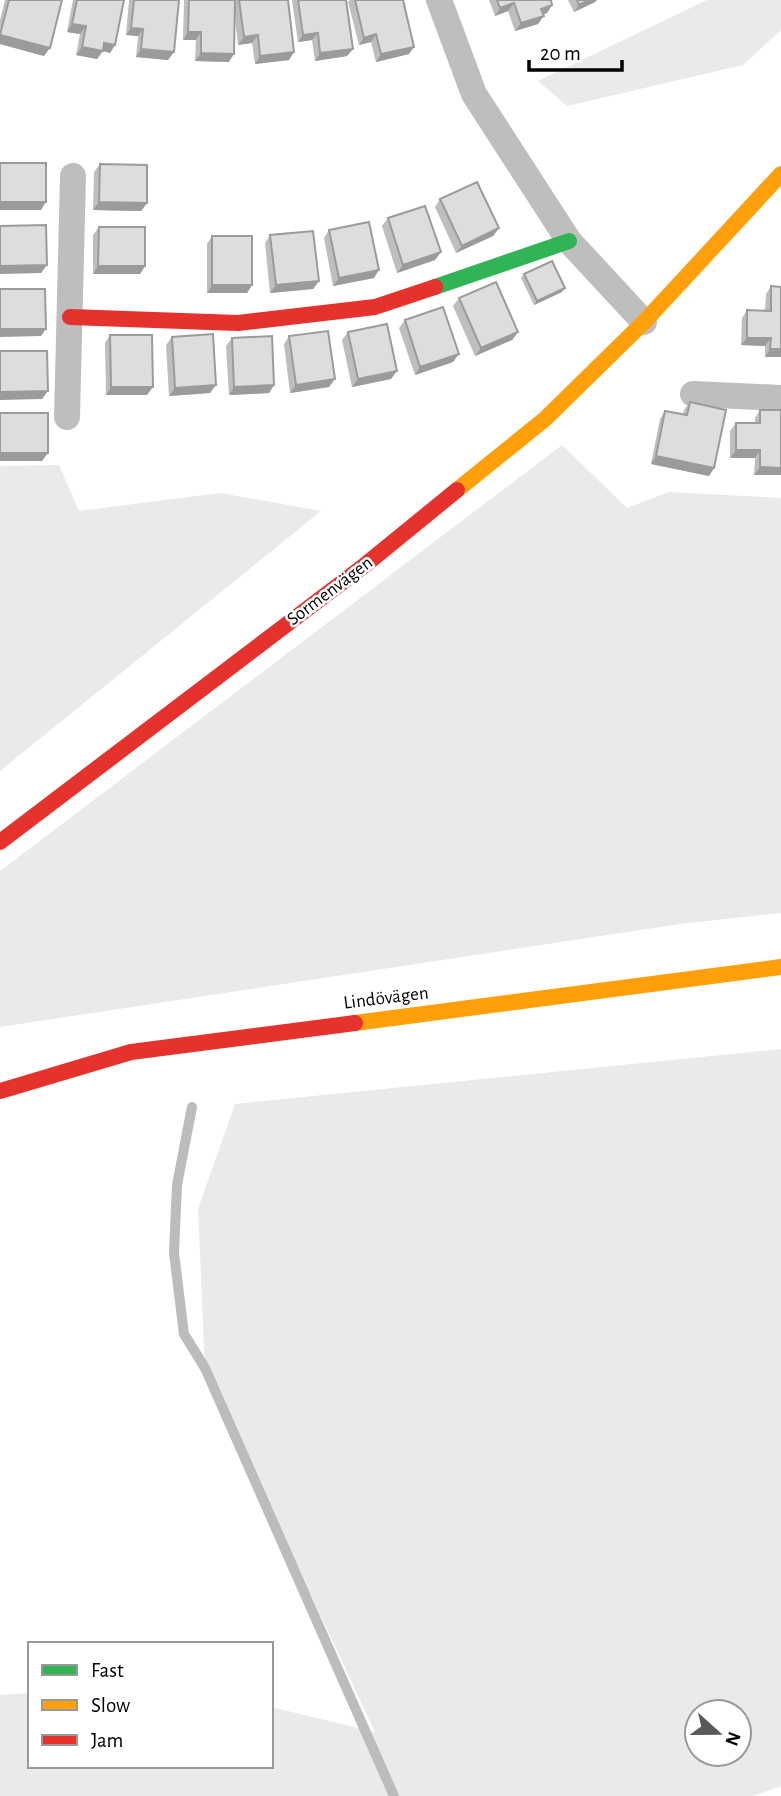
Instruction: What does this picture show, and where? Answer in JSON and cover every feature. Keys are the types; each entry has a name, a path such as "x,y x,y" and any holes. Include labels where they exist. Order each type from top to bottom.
{"street":[{"path":"439,0 474,94 569,242 644,322"},
{"name":"Sormenvägen","path":"0,842 375,557 545,419 644,322 781,174"},
{"path":"67,417 73,176"},
{"path":"70,317 238,323 376,307 569,242"},
{"path":"693,394 781,398"},
{"name":"Lindövägen","path":"0,1091 131,1052 781,967"}],"shaded area":[{"path":"707,0 781,0 781,30 743,65 567,106 538,81"},
{"path":"562,445 627,508 669,492 781,498 781,913 680,924 0,1027 0,871"},
{"path":"59,465 79,511 220,493 321,511 0,771 0,466"},
{"path":"781,1049 781,1786 753,1796 0,1796 0,1695 28,1693 28,1768 273,1768 273,1707 375,1732 205,1368 198,1209 235,1104"}],"building":[{"path":"9,0 62,0 50,48 0,35"},
{"path":"77,0 124,0 115,45 104,43 103,51 82,47 86,26 72,24"},
{"path":"134,0 179,0 174,52 141,49 143,29 131,28"},
{"path":"189,0 235,0 234,54 201,53 201,32 188,32"},
{"path":"239,0 288,0 294,52 260,56 258,35 244,37"},
{"path":"298,0 346,0 353,49 320,53 318,33 303,35"},
{"path":"355,0 403,0 414,47 381,54 376,34 364,38"},
{"path":"497,0 551,0 552,5 541,9 544,16 521,23 514,3 500,8"},
{"path":"0,163 46,163 46,202 0,202"},
{"path":"100,164 147,165 147,203 99,202"},
{"path":"477,182 499,228 462,246 440,199"},
{"path":"425,206 441,252 403,265 388,218"},
{"path":"369,222 379,270 339,278 329,230"},
{"path":"46,225 47,265 0,266 0,226"},
{"path":"99,227 145,227 145,266 98,266"},
{"path":"313,231 319,281 276,285 270,235"},
{"path":"212,236 252,236 252,285 212,285"},
{"path":"552,261 565,288 537,301 524,274"},
{"path":"496,282 518,332 481,348 459,298"},
{"path":"771,286 781,287 781,349 770,349 771,338 747,338 747,310 771,311"},
{"path":"0,289 45,289 46,329 0,329"},
{"path":"443,307 459,354 420,367 405,320"},
{"path":"387,324 397,371 358,379 348,332"},
{"path":"328,331 335,379 296,385 289,336"},
{"path":"213,334 216,385 175,388 172,337"},
{"path":"110,335 152,335 153,387 111,387"},
{"path":"272,336 274,385 234,387 232,338"},
{"path":"0,351 47,351 48,391 0,392"},
{"path":"690,402 726,410 714,468 656,456 665,411 687,415"},
{"path":"760,410 781,410 781,468 760,467 760,450 736,450 736,423 760,423"},
{"path":"0,413 48,413 48,453 0,453"}],"waterway":[{"path":"192,1107 177,1185 174,1253 184,1334 205,1368 394,1796"}],"traffic: fast":[{"path":"435,287 569,241"}],"traffic: slow":[{"path":"457,490 545,419 644,322 781,174"},
{"path":"355,1023 781,967"}],"traffic: jam":[{"path":"70,317 238,323 375,307 435,287"},
{"path":"0,842 365,565 457,490"},
{"path":"0,1091 131,1052 355,1023"}]}
